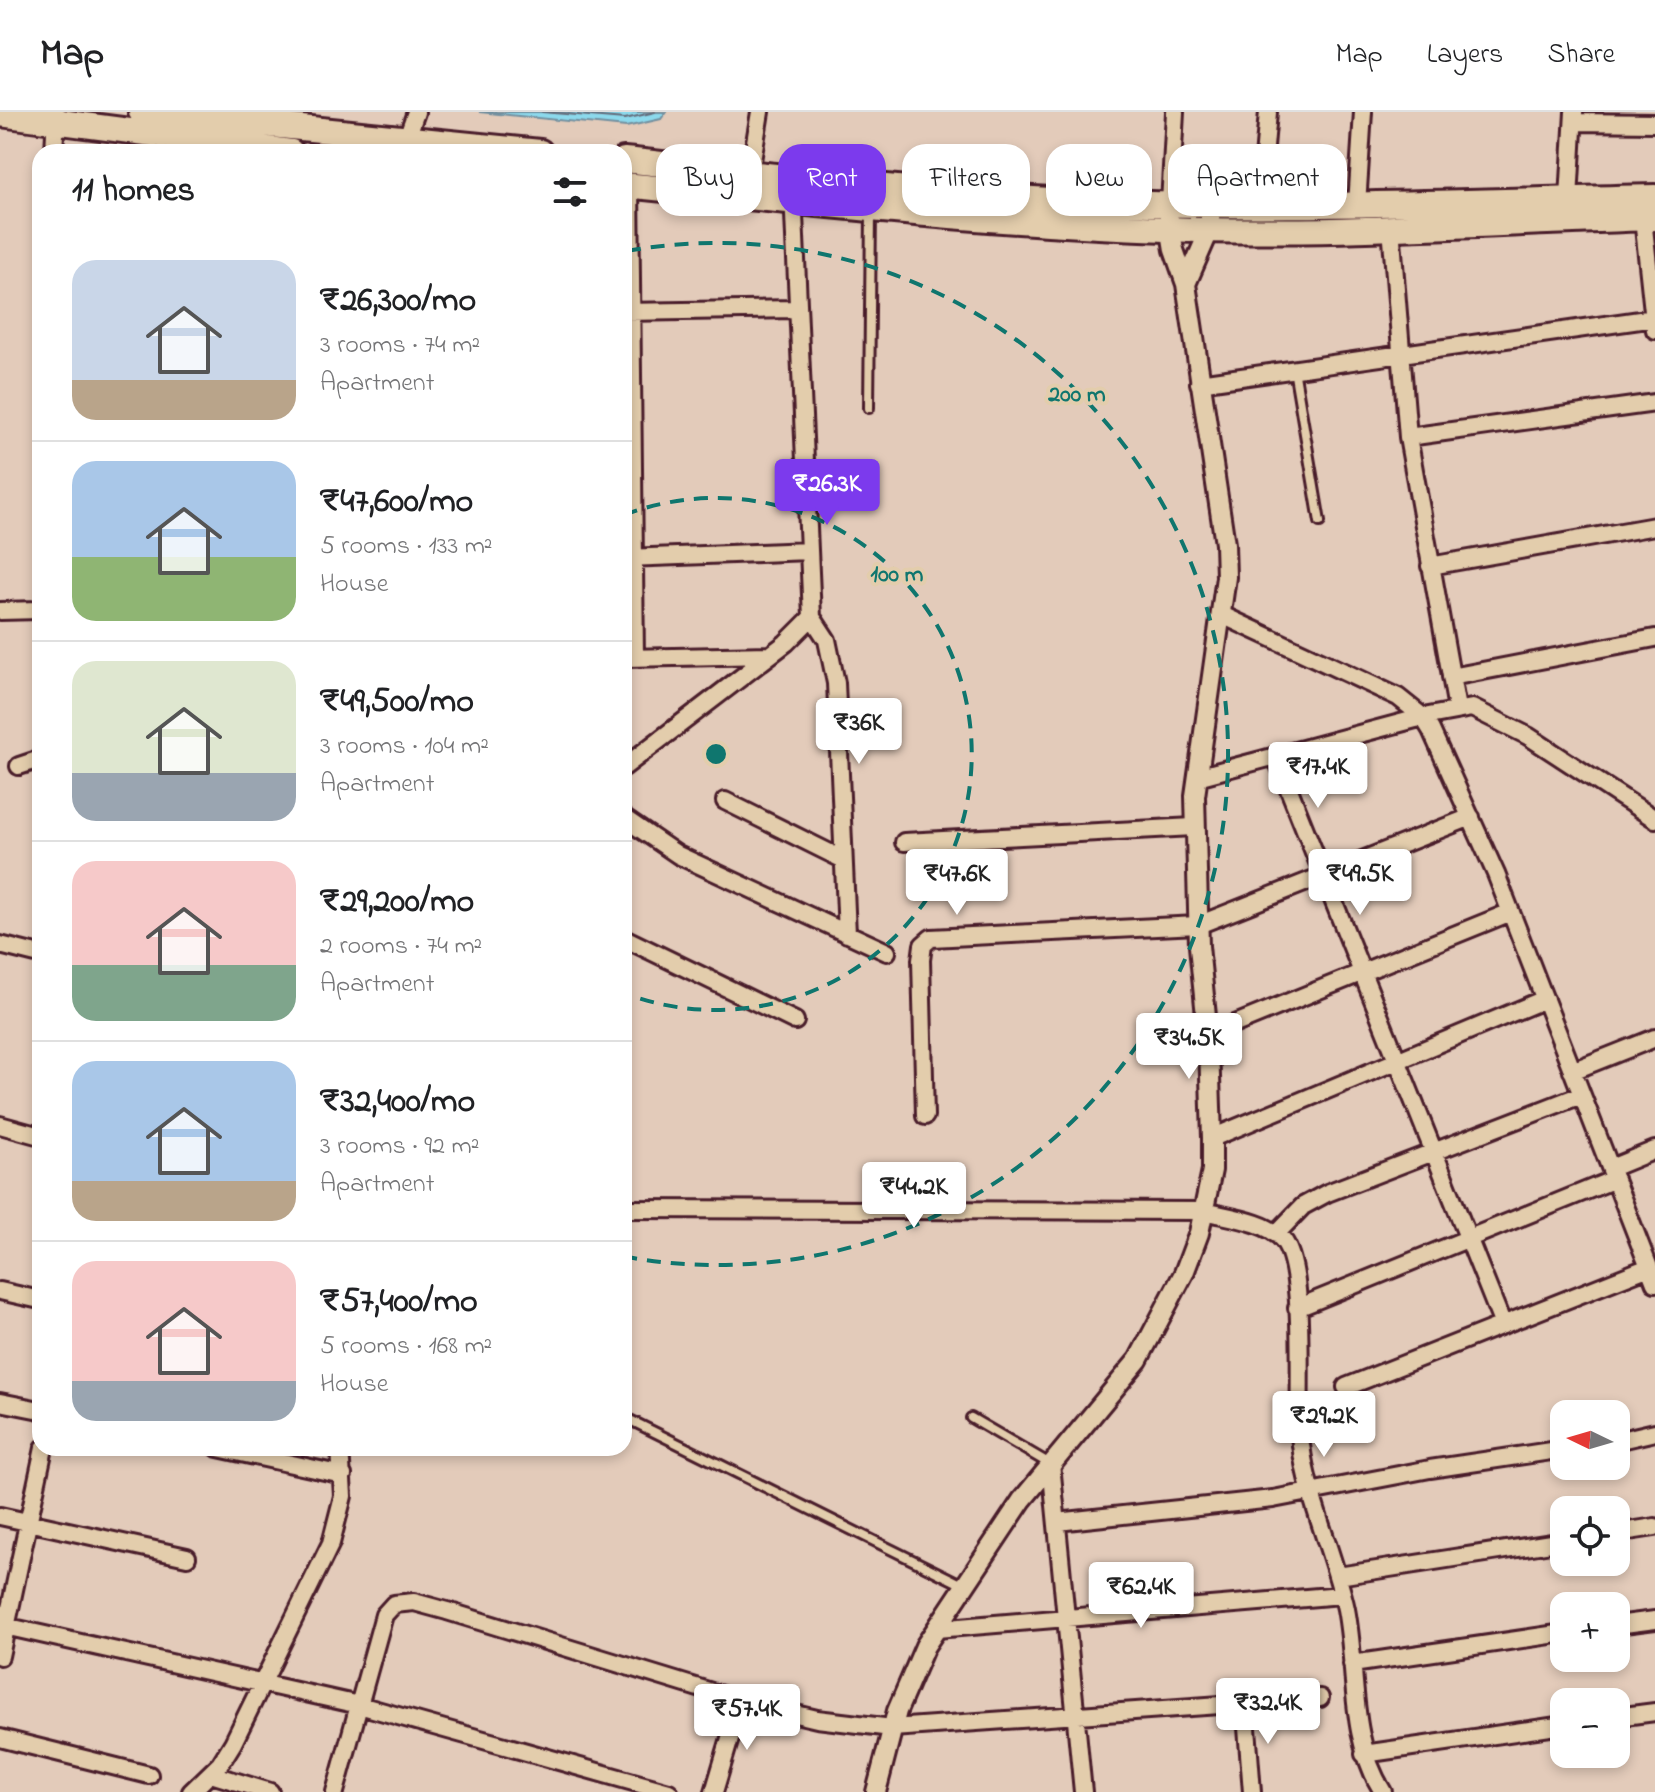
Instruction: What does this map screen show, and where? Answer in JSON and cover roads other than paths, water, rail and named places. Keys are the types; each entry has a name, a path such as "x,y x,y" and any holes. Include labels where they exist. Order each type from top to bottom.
{"main road":[{"path":"141,112 389,144"},
{"path":"0,114 56,117 219,144"},
{"path":"632,161 656,163"},
{"path":"632,185 778,190"},
{"path":"886,193 1168,204"},
{"path":"1347,205 1655,197"},
{"path":"886,210 1169,229 1391,227 1649,218"}],"street":[{"path":"405,144 416,112"},
{"path":"755,144 760,112"},
{"path":"1173,144 1175,112"},
{"path":"1265,144 1268,112"},
{"path":"1357,205 1363,112"},
{"path":"54,144 56,117"},
{"path":"1569,199 1574,117 1655,123"},
{"path":"794,216 812,617 827,640 836,683 847,934"},
{"path":"876,1792 892,1728 909,1679 936,1629 963,1585 1051,1464 1119,1386 1149,1342 1184,1273 1204,1211 1212,1170 1208,1035 1198,925 1194,827 1202,726 1222,615 1225,544 1186,284 1169,229 1170,216"},
{"path":"1186,284 1210,229 1210,216"},
{"path":"1199,383 1401,353 1654,324 1649,218"},
{"path":"1391,227 1408,437 1457,709"},
{"path":"632,312 796,309"},
{"path":"1408,437 1655,403"},
{"path":"1430,566 1655,526"},
{"path":"632,558 809,551"},
{"path":"0,611 32,610"},
{"path":"1222,615 1386,690 1423,717 1443,750 1511,912 1652,1275 1503,1325 1346,1387"},
{"path":"632,761 770,655 812,617"},
{"path":"1451,677 1655,638"},
{"path":"632,658 770,655"},
{"path":"1197,777 1423,717 1472,708 1500,720 1655,819"},
{"path":"1276,757 1503,1325"},
{"path":"19,766 32,762"},
{"path":"725,801 842,859"},
{"path":"925,1116 921,960 923,945 931,938 1198,925 1471,817"},
{"path":"632,823 678,855 887,952"},
{"path":"904,842 1194,827"},
{"path":"1208,1035 1511,912"},
{"path":"632,942 795,1021"},
{"path":"0,945 32,953"},
{"path":"1212,1138 1545,999"},
{"path":"1572,1071 1655,1038"},
{"path":"1276,1234 1303,1206 1327,1193 1581,1095"},
{"path":"0,1125 32,1134"},
{"path":"1297,1308 1469,1238 1613,1174 1655,1150"},
{"path":"632,1209 1204,1211 1276,1234 1289,1250 1297,1308 1301,1443 1311,1491 1342,1595 1364,1754 1383,1792"},
{"path":"0,1291 32,1298"},
{"path":"0,1402 32,1408"},
{"path":"1630,1438 1655,1432"},
{"path":"1057,1522 1250,1502 1550,1451"},
{"path":"0,1656 3,1626 42,1456"},
{"path":"255,1456 343,1475"},
{"path":"191,1792 211,1774 233,1743 331,1543 341,1515 341,1456"},
{"path":"1051,1464 1083,1792"},
{"path":"0,1516 187,1557"},
{"path":"1630,1531 1655,1527"},
{"path":"1338,1576 1550,1543"},
{"path":"936,1629 1067,1615 1342,1595"},
{"path":"335,1792 384,1615 394,1604 414,1602 741,1701 817,1719 892,1728 1320,1698"},
{"path":"1630,1623 1655,1620"},
{"path":"3,1626 359,1705 669,1792"},
{"path":"1352,1664 1550,1635"},
{"path":"714,1792 741,1701"},
{"path":"1245,1702 1252,1792"},
{"path":"1630,1715 1655,1712"},
{"path":"1364,1754 1550,1727"},
{"path":"0,1738 149,1775"},
{"path":"211,1774 270,1792"}],"lane":[{"path":"869,408 871,216"},
{"path":"1294,369 1320,522"},
{"path":"971,1418 1051,1464"},
{"path":"632,1421 963,1585"}],"water":[{"path":"479,112 666,112 661,119 626,127"}]}
